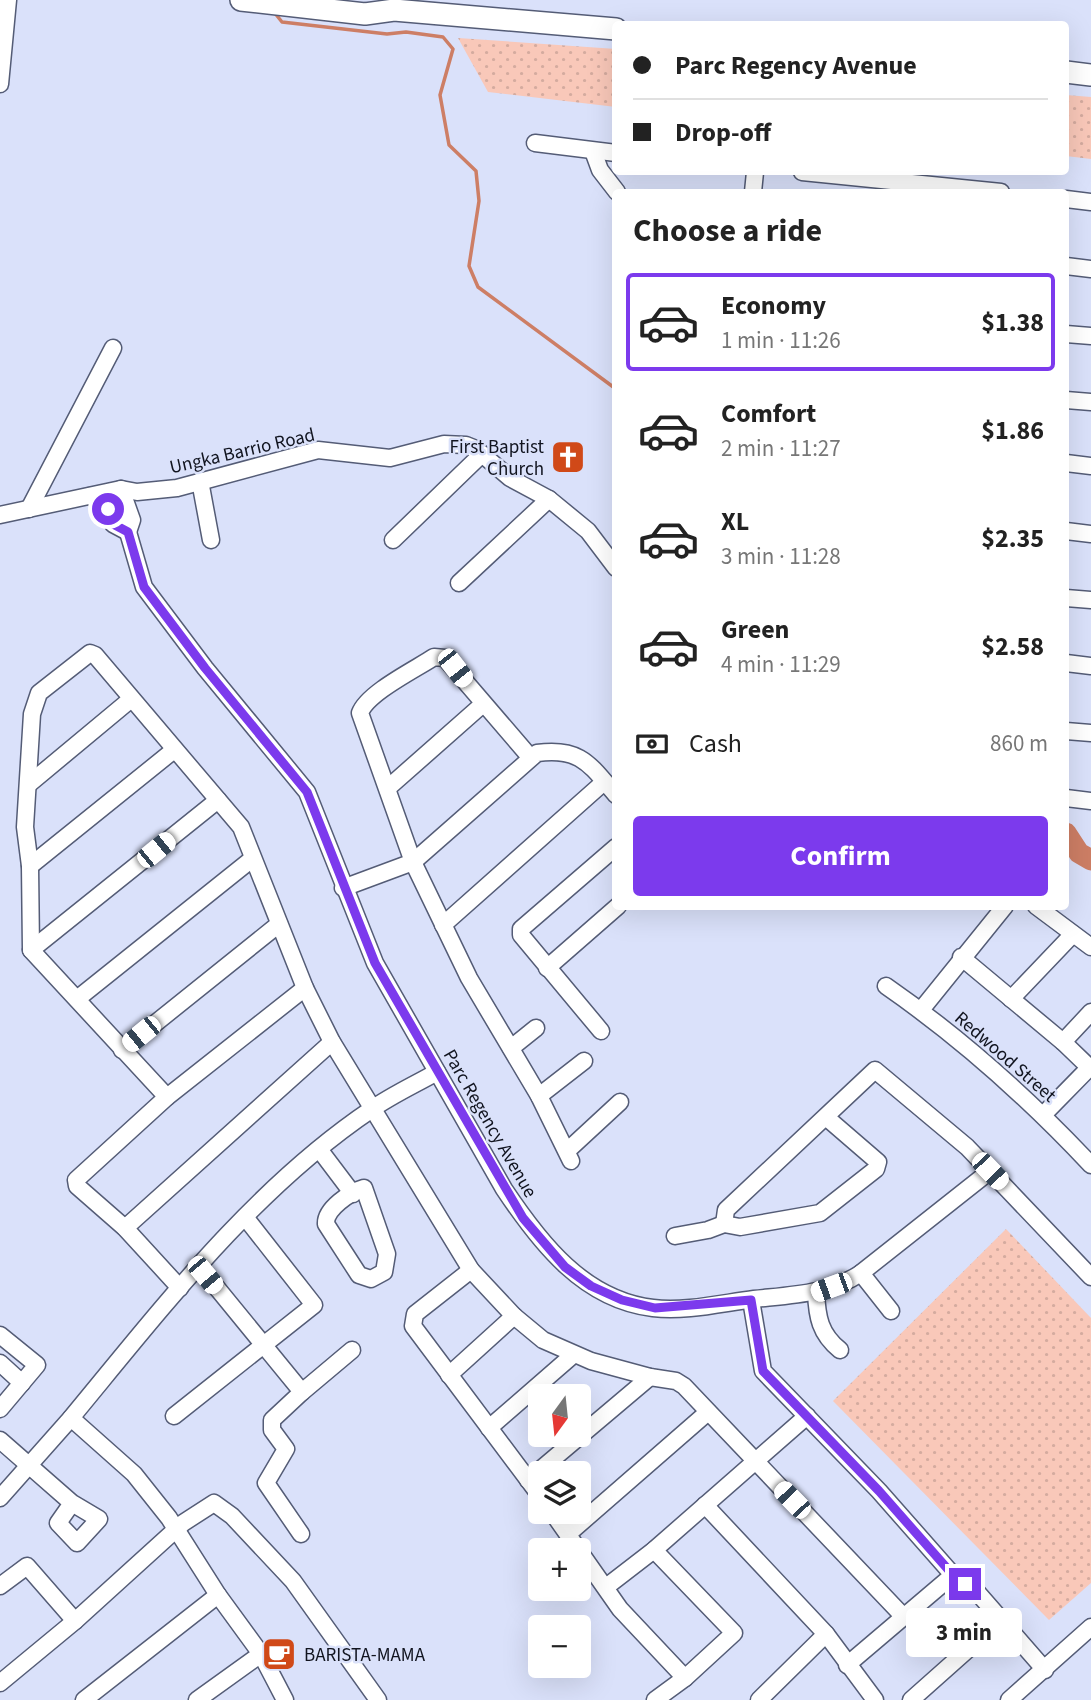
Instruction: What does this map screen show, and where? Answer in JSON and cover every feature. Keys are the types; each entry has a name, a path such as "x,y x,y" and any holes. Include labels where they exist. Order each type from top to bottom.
{"main road":[{"path":"241,0 278,5 363,5 394,10 465,8 612,28"},
{"path":"1069,72 1091,75"}],"street":[{"path":"0,84 8,0"},
{"path":"535,143 612,153"},
{"path":"593,151 600,170 615,189"},
{"path":"832,175 971,189"},
{"path":"1069,199 1091,202"},
{"path":"1069,266 1091,269"},
{"path":"1069,334 1091,337"},
{"path":"29,509 113,348"},
{"path":"1069,400 1091,402"},
{"name":"Ungka Barrio Road","path":"0,515 121,489 150,492 318,450 390,458 444,444 470,446 510,478 549,499 588,531 612,563"},
{"path":"393,540 482,454"},
{"path":"1069,463 1091,466"},
{"path":"200,481 211,540"},
{"path":"90,496 107,504 113,524 128,532 132,520 121,489"},
{"path":"459,583 549,499"},
{"path":"1069,531 1091,534"},
{"name":"Parc Regency Avenue","path":"128,532 144,587 205,668 307,792 375,963 523,1218 580,1279 622,1300 655,1308 817,1292 848,1282 861,1273 990,1171"},
{"path":"1069,597 1091,600"},
{"path":"167,1097 31,950 30,866 25,827 32,714 39,693 90,653 101,662 130,700 241,827 305,988 332,1042 471,1270 514,1316 543,1340 573,1355 650,1377 676,1381 903,1616"},
{"path":"530,757 445,659 434,657 369,700 360,713 389,787 413,862 443,925 569,1156 620,1102"},
{"path":"1069,663 1091,666"},
{"path":"29,784 130,700"},
{"path":"389,787 484,704"},
{"path":"1069,731 1091,733"},
{"path":"30,866 174,750"},
{"path":"343,888 413,862 530,757 546,752 576,755 588,762 612,791"},
{"path":"443,925 604,782"},
{"path":"1069,798 1091,801"},
{"path":"31,950 218,800"},
{"path":"601,1031 521,935 521,929 612,850"},
{"path":"77,999 252,859"},
{"path":"547,968 613,910"},
{"path":"921,1010 1002,910"},
{"path":"1041,910 1091,947"},
{"path":"122,1050 279,924"},
{"path":"1011,999 1073,934"},
{"path":"961,957 1090,1068 1044,1115"},
{"name":"Redwood Street","path":"887,986 921,1010 1044,1115 1091,1165"},
{"path":"180,1288 125,1228 77,1186 76,1180 167,1097 305,988"},
{"path":"1063,1042 1091,1012"},
{"path":"510,1048 536,1028"},
{"path":"125,1228 332,1042"},
{"path":"538,1096 584,1061"},
{"path":"724,1224 726,1210 827,1118 875,1070 967,1147 1091,1277"},
{"path":"0,1498 199,1266 245,1217 319,1149 373,1108 437,1072"},
{"path":"674,1236 708,1230 724,1224 740,1227 820,1213 876,1169 878,1162 827,1118"},
{"path":"319,1149 353,1194"},
{"path":"359,1189 367,1191 387,1254 384,1272 371,1279 359,1275 326,1224 325,1216 330,1210 353,1194 359,1189"},
{"path":"174,1416 314,1305 245,1217"},
{"path":"199,1266 302,1392"},
{"path":"471,1270 412,1320 413,1326 527,1480 650,1377"},
{"path":"861,1273 891,1311"},
{"path":"817,1292 822,1330 826,1339 840,1350"},
{"path":"751,1300 763,1371 953,1575 976,1592 1045,1670"},
{"path":"449,1375 514,1316"},
{"path":"0,1335 37,1363 0,1409"},
{"path":"301,1534 266,1483 286,1450 272,1430 272,1420 352,1350"},
{"path":"489,1428 573,1355"},
{"path":"0,1363 22,1383"},
{"path":"568,1534 708,1412"},
{"path":"606,1587 654,1550 807,1416"},
{"path":"71,1418 134,1474 169,1518 176,1533 261,1654 285,1700"},
{"path":"0,1440 72,1503"},
{"path":"0,1683 176,1533 198,1510 210,1503 218,1504 293,1581 377,1700"},
{"path":"705,1505 826,1634 875,1700"},
{"path":"561,1524 620,1609 685,1678"},
{"path":"654,1550 734,1633 661,1698"},
{"path":"0,1587 27,1566 75,1621"},
{"path":"847,1665 953,1575"},
{"path":"84,1700 218,1595"},
{"path":"911,1700 1001,1620"},
{"path":"760,1700 826,1634"},
{"path":"1009,1700 1088,1636"},
{"path":"197,1700 261,1654"}],"shaded area":[{"path":"458,38 612,49 612,107 488,92"},
{"path":"1069,95 1091,97 1091,159 1069,156"},
{"path":"1006,1229 1091,1318 1091,1583 1049,1620 833,1401"}],"waterway":[{"path":"274,12 282,22 387,34 406,32 443,37 453,49 440,95 449,145 476,171 479,201 469,266 478,287 612,386"},
{"path":"1069,838 1079,853 1091,860"}],"place":[{"name":"First Baptist Church","path":"568,457"},
{"name":"BARISTA-MAMA","path":"279,1654"}],"route":[{"path":"108,509 113,524 128,532 144,587 205,668 307,792 375,963 523,1218 565,1267 591,1286 622,1300 655,1308 751,1300 750,1310 763,1371 879,1491 953,1575 965,1584"}]}
